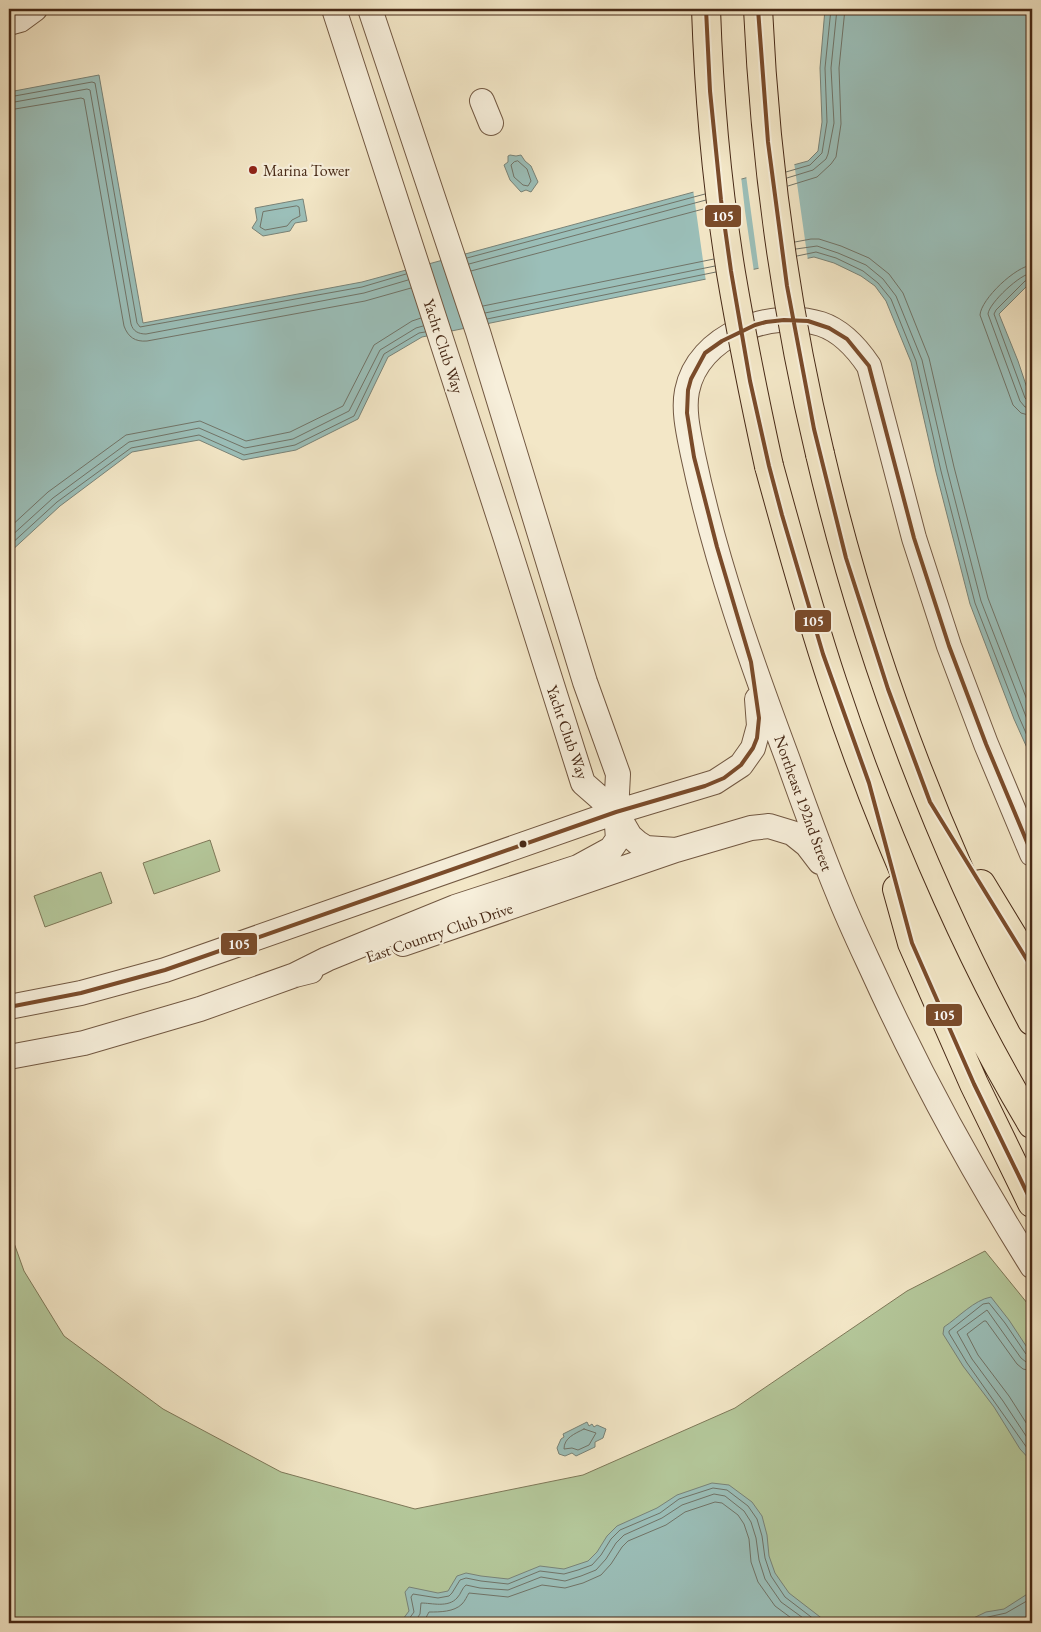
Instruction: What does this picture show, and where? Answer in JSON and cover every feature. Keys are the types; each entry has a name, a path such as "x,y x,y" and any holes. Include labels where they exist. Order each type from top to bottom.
{"highway":[{"path":"706,9 710,92 727,245 750,381 769,466 823,654 869,783 910,883 977,1023 1032,1124"},
{"path":"758,9 776,215 793,324 820,454 844,550 871,640 930,802 992,943 1032,1021"},
{"path":"869,783 912,943 974,1084 1032,1203"},
{"path":"930,802 1032,968"}],"street":[{"path":"9,23 20,20 35,9"},
{"name":"Yacht Club Way","path":"334,9 583,783 616,812"},
{"name":"Yacht Club Way","path":"370,9 478,332 585,682 618,774 616,812"},
{"path":"482,101 491,123"},
{"name":"Northeast 192nd Street","path":"1032,854 989,752 948,646 914,538 869,366 855,346 847,339 829,328 808,322 784,320 766,322 732,335 705,354 691,379 688,390 688,425 697,473 716,547 751,662 838,894 895,1019 927,1082 990,1196 1032,1266"},
{"path":"9,1007 81,993 165,970 616,812 705,786 724,778 741,765 758,738 759,726 751,662"},
{"path":"616,812 630,836 646,848 676,850"},
{"path":"295,975 327,959 455,907 578,867 599,857 611,849 618,839 616,812"},
{"name":"East Country Club Drive","path":"9,1057 56,1047 84,1044 200,1009 295,975 352,962 676,850 751,828 769,826 792,833 807,845 820,862 838,894"}],"green space":[{"path":"210,840 220,871 154,894 143,863"},
{"path":"101,872 112,903 45,927 34,896"},
{"path":"9,1229 24,1271 64,1336 163,1409 281,1472 415,1509 583,1475 735,1408 907,1291 985,1251 1032,1309 1032,1623 9,1623"}],"water":[{"path":"825,9 1032,9 1032,283 999,314 1032,403 1032,759 1014,719 970,604 936,472 911,362 886,301 875,286 861,276 834,263 814,257 422,337 388,357 358,419 296,450 243,460 199,440 132,452 60,506 9,553 9,92 99,75 143,323 362,282 808,161 818,151 822,122 820,68"},
{"path":"521,155 531,166 538,182 531,192 526,190 521,192 510,180 504,165 508,162 508,156"},
{"path":"303,199 307,221 295,223 290,231 263,236 252,228 257,220 255,208"},
{"path":"991,1297 1032,1355 1032,1462 1020,1449 994,1407 963,1366 943,1334 944,1327 967,1309"},
{"path":"587,1422 589,1426 592,1424 594,1427 597,1425 606,1429 603,1438 595,1442 595,1447 576,1456 572,1453 565,1456 559,1454 557,1448 564,1437 563,1434"},
{"path":"712,1483 729,1485 752,1502 762,1516 767,1535 769,1556 775,1573 789,1593 824,1620 833,1623 400,1623 409,1611 405,1592 409,1587 438,1593 448,1591 457,1576 466,1573 508,1579 540,1566 564,1569 588,1561 617,1526 657,1508 677,1495"},
{"path":"1032,1591 1032,1623 963,1623 986,1612 1004,1609"}],"pier":[{"path":"794,162 808,261 759,271 746,175"},
{"path":"741,176 754,272 706,282 693,189"}],"transit line":[{"name":"105","path":"706,9 710,91 721,200 731,271 750,381 782,515 823,654 869,783 912,943 974,1084 1032,1203"},
{"name":"105","path":"758,9 768,142 787,286 814,429 846,558 888,689 930,802 1032,968"},
{"name":"105","path":"9,1007 81,993 165,970 616,812 705,786 724,778 741,765 753,748 757,738 759,718 751,662 717,547 694,457 687,413 688,390 691,379 705,353 722,341 755,325 766,322 784,320 808,321 829,328 847,339 869,366 914,538 949,646 986,744 1032,854"}],"place":[{"name":"Marina Tower","path":"253,170"}]}
